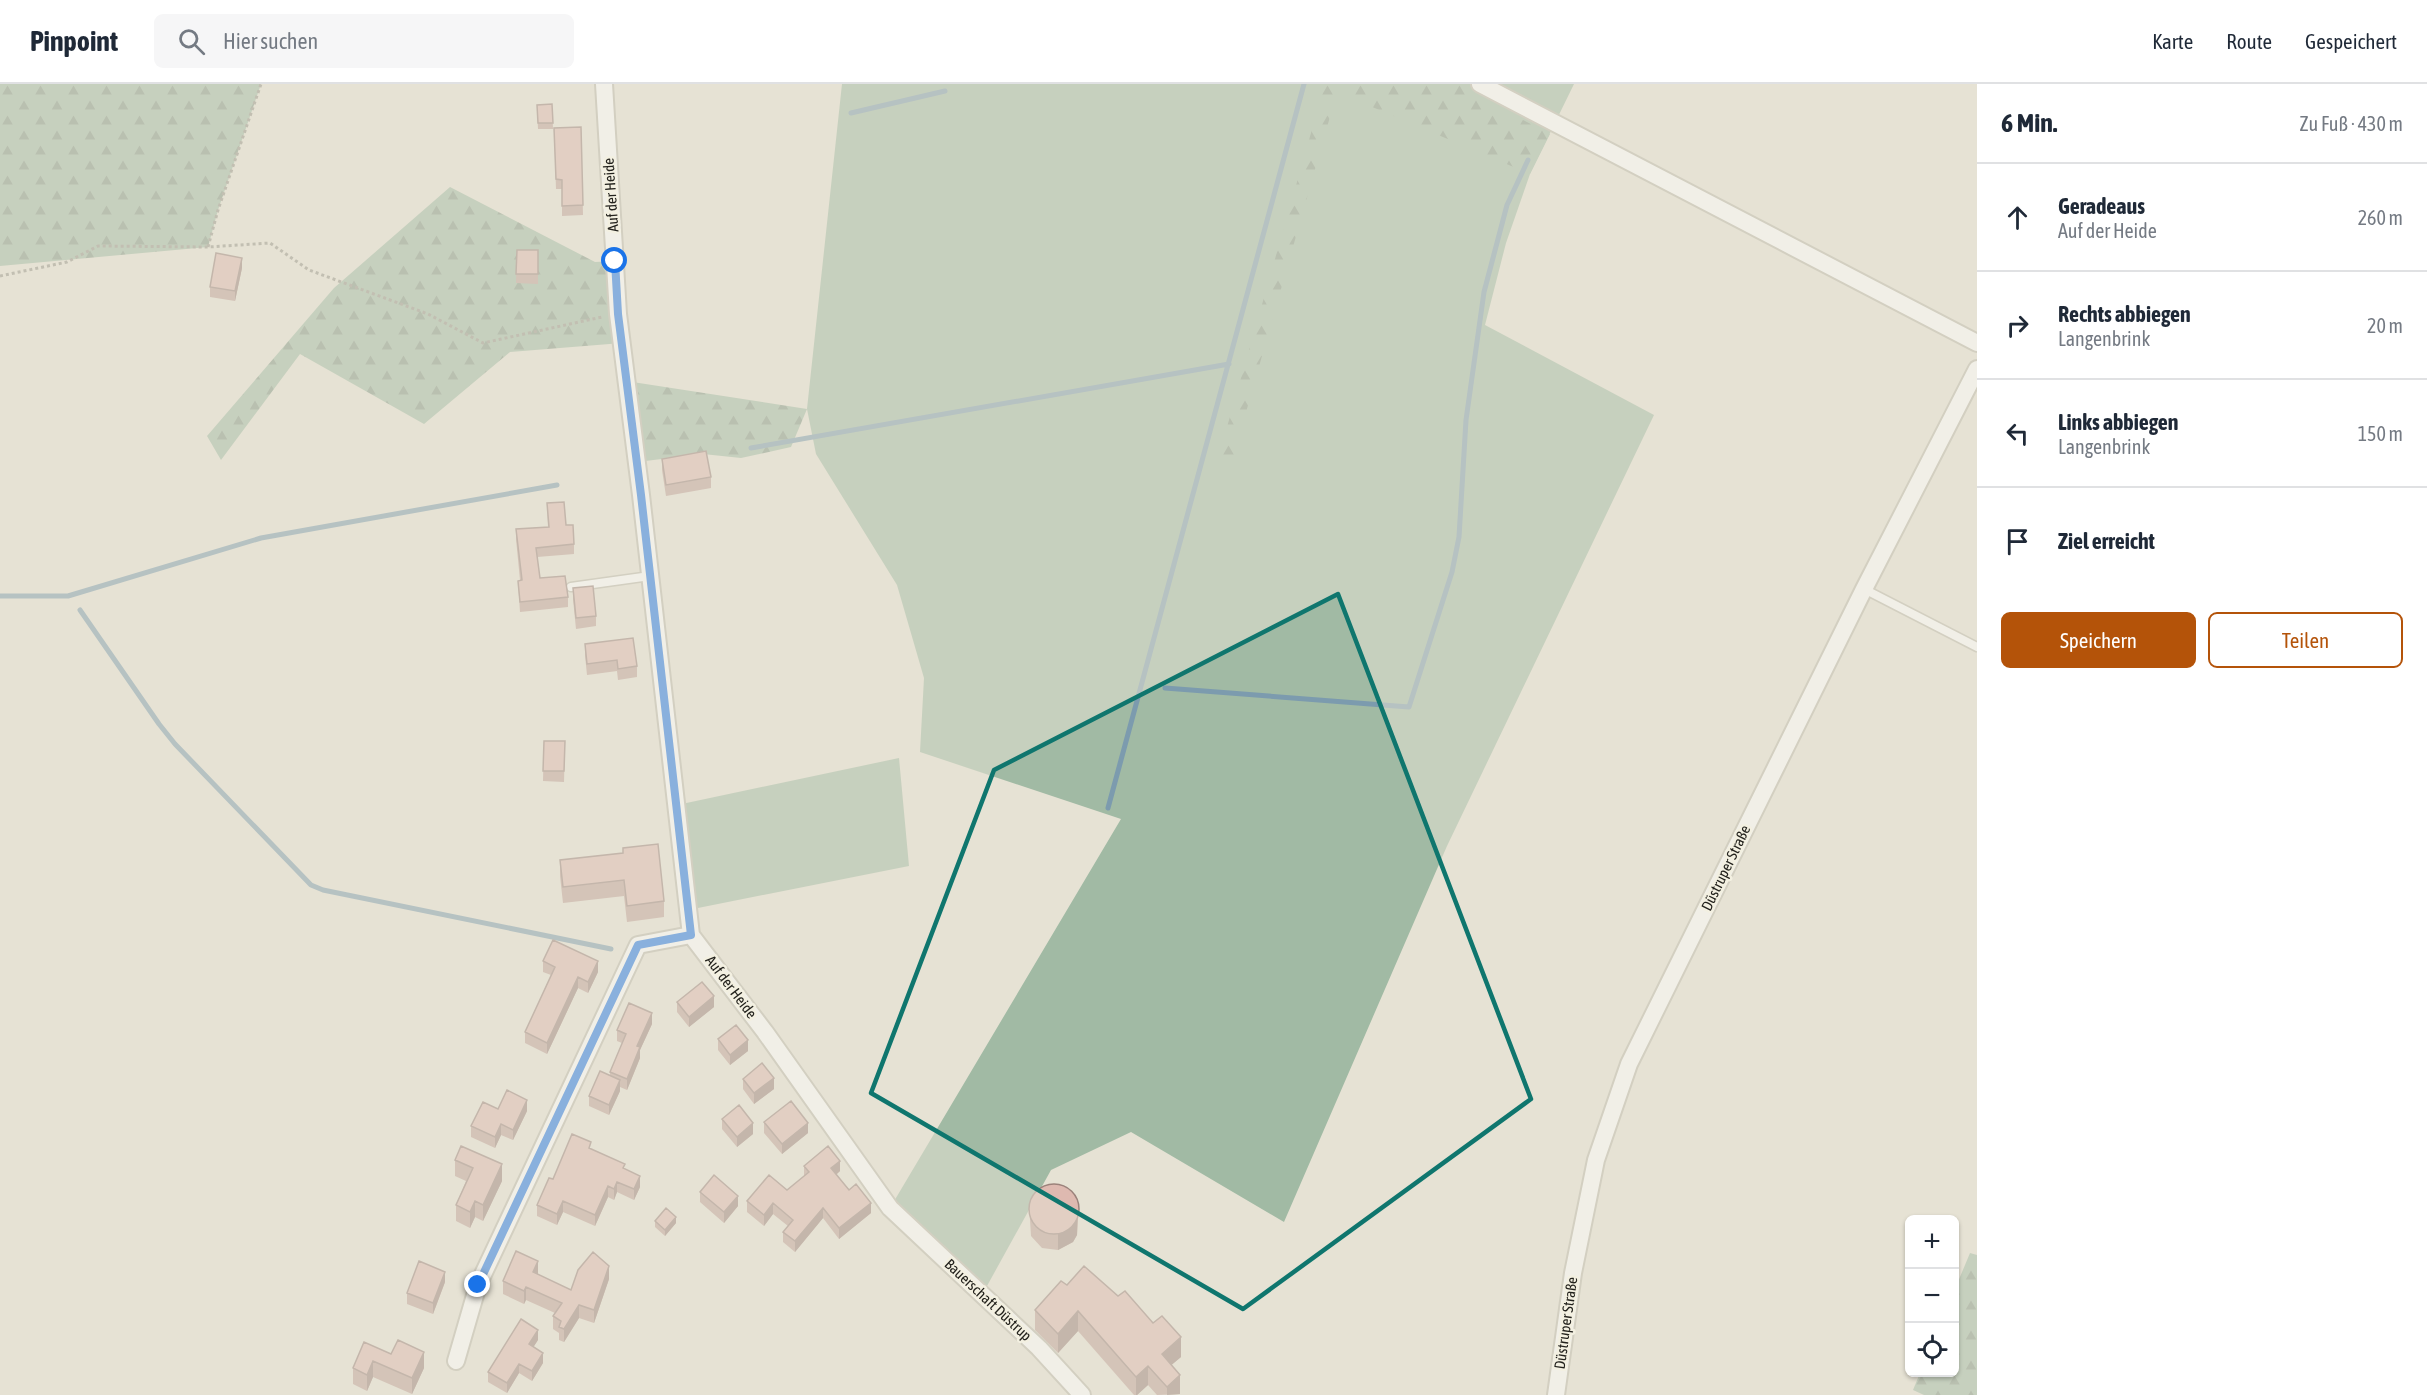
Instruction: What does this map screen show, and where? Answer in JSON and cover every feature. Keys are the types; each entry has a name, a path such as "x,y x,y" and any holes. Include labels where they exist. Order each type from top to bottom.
{"street":[{"name":"Auf der Heide","path":"604,84 618,314 691,935 765,1032 890,1208"},
{"path":"1480,84 1977,343"},
{"name":"Düstruper Straße","path":"1557,1395 1573,1273 1596,1160 1629,1064 1864,589 1977,369"},
{"path":"456,1361 478,1285 638,945 691,935"},
{"name":"Bauerschaft Düstrup","path":"890,1208 1039,1348 1082,1395"}],"lane":[{"path":"571,587 650,576"},
{"path":"1864,589 1977,647"}],"path":[{"path":"208,247 218,210 261,84"},
{"path":"0,276 67,262 98,246 208,247 270,243 309,270 428,314 483,343 618,314"}],"highlighted area":[{"path":"1338,594 1531,1099 1243,1309 871,1093 994,770"}],"green space":[{"path":"0,84 261,84 218,210 208,247 0,266"},
{"path":"842,84 1574,84 1530,174 1506,243 1485,325 1654,415 1447,846 1284,1222 1131,1132 1051,1170 982,1295 890,1208 1121,819 920,752 924,678 897,585 816,454 807,409"},
{"path":"1325,84 1459,84 1463,89 1550,134 1530,174 1337,92 1233,458 1219,455"},
{"path":"450,187 595,262 615,261 622,343 510,352 424,424 300,354 221,460 207,436 334,288"},
{"path":"626,381 807,409 791,447 741,458 703,454 637,462"},
{"path":"899,758 909,866 688,910 677,805"},
{"path":"1970,1253 1977,1255 1977,1395 1924,1395 1913,1390 1918,1377 1959,1377 1959,1279"}],"building":[{"path":"552,104 553,123 538,123 537,105"},
{"path":"581,127 583,205 562,206 562,180 556,179 554,128"},
{"path":"517,250 538,250 538,274 516,274"},
{"path":"216,253 242,258 235,291 210,287"},
{"path":"706,451 711,477 666,485 662,459"},
{"path":"564,502 566,525 573,525 574,544 536,548 540,578 565,576 568,597 520,602 518,581 522,580 516,529 549,527 547,503"},
{"path":"593,586 596,616 576,618 573,588"},
{"path":"633,638 637,666 618,669 617,660 587,664 585,644"},
{"path":"544,741 565,741 564,771 543,771"},
{"path":"658,844 664,901 627,906 624,880 563,887 560,860 623,853 623,848"},
{"path":"553,940 598,961 588,982 578,977 547,1043 525,1032 555,967 543,961"},
{"path":"702,982 714,996 689,1017 677,1002"},
{"path":"629,1003 652,1013 637,1046 640,1047 627,1079 610,1072 626,1034 617,1030"},
{"path":"736,1025 748,1040 730,1055 718,1039"},
{"path":"762,1063 774,1078 754,1093 743,1079"},
{"path":"600,1071 620,1080 609,1105 589,1096"},
{"path":"507,1090 527,1100 513,1130 501,1124 495,1137 471,1126 483,1102 498,1109"},
{"path":"791,1101 808,1123 782,1144 764,1122"},
{"path":"739,1105 753,1123 737,1137 722,1119"},
{"path":"572,1134 591,1142 589,1148 625,1164 623,1168 640,1176 634,1189 617,1182 614,1189 608,1186 595,1215 563,1201 557,1214 537,1205 549,1178 553,1179"},
{"path":"461,1146 502,1164 483,1205 475,1201 470,1212 456,1205 473,1168 455,1160"},
{"path":"828,1146 840,1161 831,1168 849,1190 856,1184 871,1203 839,1228 823,1208 795,1241 783,1232 793,1220 773,1203 764,1215 747,1201 769,1175 787,1190 809,1172 804,1166"},
{"path":"714,1175 738,1196 724,1212 700,1192"},
{"path":"1054,1184 1063,1186 1074,1195 1079,1209 1077,1218 1068,1229 1054,1234 1045,1232 1034,1223 1029,1209 1031,1200 1040,1189"},
{"path":"666,1208 676,1217 665,1230 655,1221"},
{"path":"516,1251 538,1261 533,1272 571,1290 578,1270 593,1252 609,1266 594,1310 579,1305 564,1329 559,1327 561,1321 553,1316 562,1303 526,1287 524,1291 503,1281"},
{"path":"419,1261 445,1272 433,1303 407,1293"},
{"path":"1084,1266 1118,1296 1125,1291 1153,1323 1162,1316 1181,1337 1162,1354 1180,1375 1167,1387 1148,1366 1136,1377 1078,1311 1058,1334 1035,1310 1061,1281 1067,1285"},
{"path":"521,1319 538,1330 529,1344 543,1353 532,1371 519,1364 507,1383 488,1372"},
{"path":"398,1340 424,1352 412,1378 373,1361 367,1375 353,1368 364,1342 391,1354"}],"waterway":[{"path":"1108,808 1304,84"},
{"path":"851,113 945,91"},
{"path":"1165,688 1409,707 1452,572 1459,537 1466,420 1484,292 1507,205 1528,160"},
{"path":"751,448 1229,364"},
{"path":"0,596 68,596 261,538 557,485"},
{"path":"80,610 175,744 311,885 323,890 611,949"}],"route":[{"path":"478,1285 638,945 691,935 618,314 615,261"}]}
